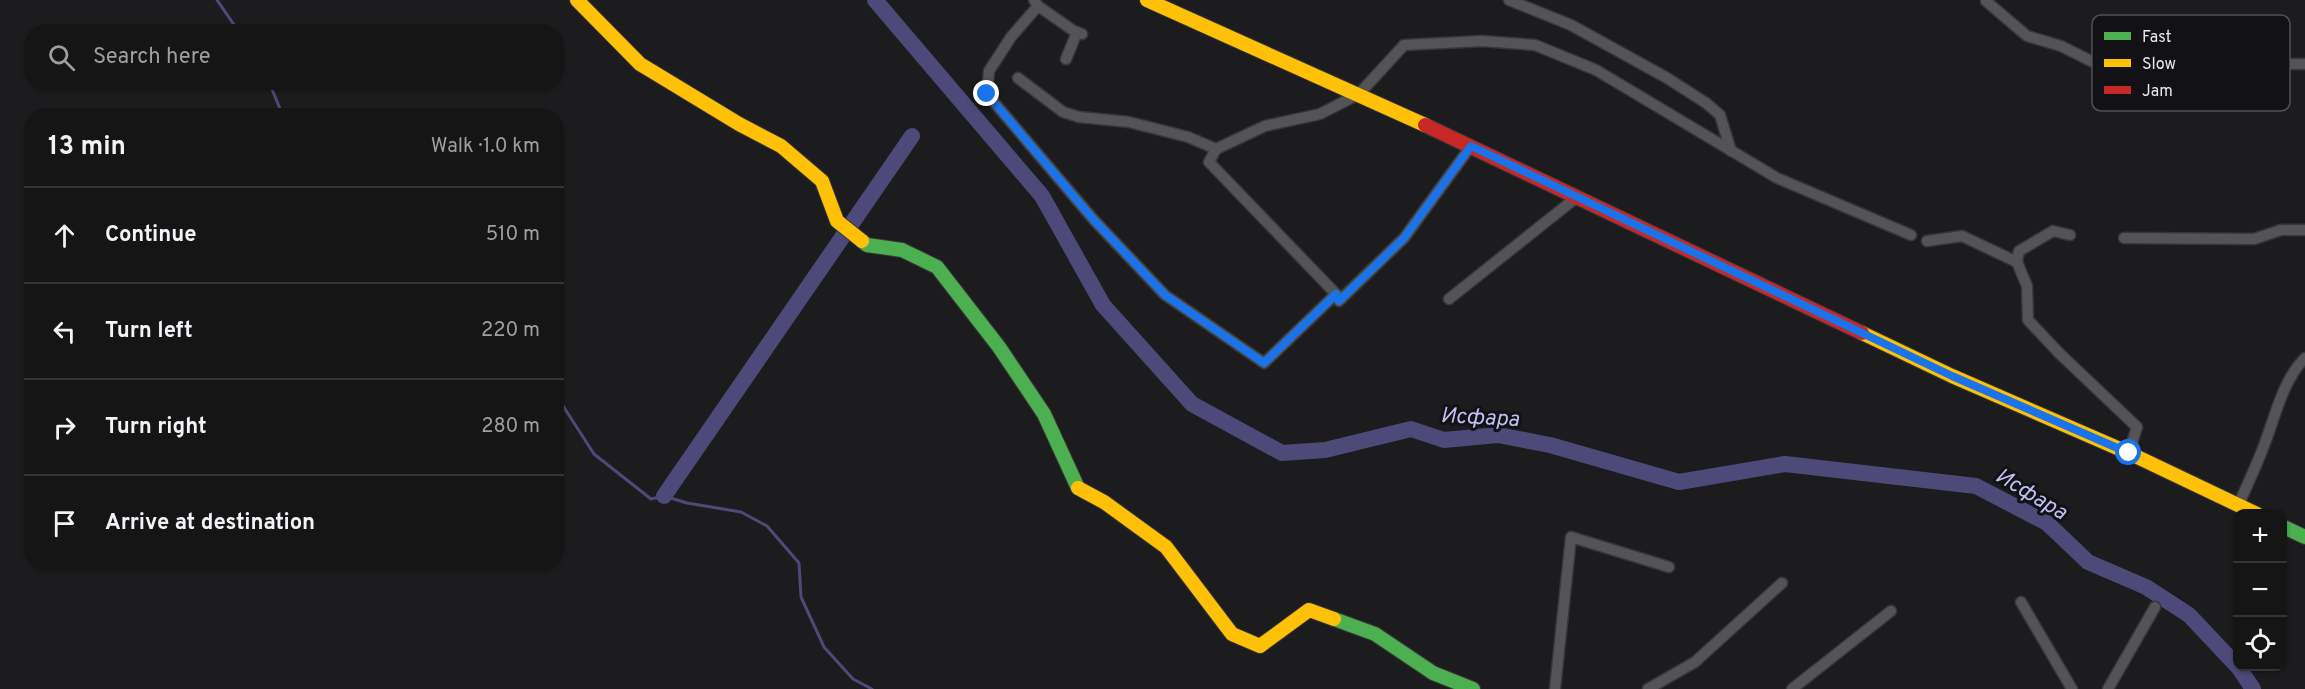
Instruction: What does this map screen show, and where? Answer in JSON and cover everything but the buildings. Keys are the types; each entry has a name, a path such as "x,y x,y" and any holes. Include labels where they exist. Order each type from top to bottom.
{"main road":[{"path":"577,0 640,64 739,124 781,146 822,182 837,221 867,245 902,250 937,267 999,347 1044,414 1077,488 1104,502 1166,547 1232,634 1260,646 1309,610 1375,634 1433,673 1473,689"},
{"path":"1147,0 1471,146 1952,376 2129,453 2250,509"},
{"path":"2287,528 2305,537"}],"street":[{"path":"1509,0 1571,25 1667,78 1706,103 1720,115 1731,150"},
{"path":"1986,1 2027,36 2061,46 2092,62"},
{"path":"1066,59 1080,33 1036,3 989,71 987,94 1093,219 1165,295 1264,363 1336,294"},
{"path":"1471,146 1404,238 1339,301 1336,294 1209,162 1216,149 1264,126 1320,114 1359,94 1404,45 1482,41 1535,45 1596,70 1777,178 1911,235"},
{"path":"1018,78 1063,112 1079,117 1129,122 1188,137 1216,149"},
{"path":"1449,299 1577,196"},
{"path":"2124,238 2254,239 2282,230 2305,230"},
{"path":"2070,235 2053,231 2019,251 2017,261 2027,286 2028,320 2059,353 2137,427 2129,453"},
{"path":"1928,241 1962,236 2017,261"},
{"path":"2239,504 2295,368 2305,358"},
{"path":"1555,689 1571,537 1670,567"},
{"path":"1648,689 1695,662 1782,583"},
{"path":"2021,602 2072,689"},
{"path":"2108,689 2155,607"},
{"path":"1792,689 1891,611"}],"waterway":[{"path":"217,0 234,24"},
{"name":"Исфара","path":"875,0 1042,196 1103,305 1192,404 1282,453 1325,450 1411,429 1444,440 1498,435 1550,445 1679,482 1785,464 1976,486 2047,523 2088,562 2146,587 2189,615 2239,668 2253,689"},
{"path":"272,90 280,108"},
{"path":"664,496 912,136"},
{"path":"564,407 594,454 651,499 664,496 687,503 741,512 767,526 799,563 801,597 824,647 853,679 872,689"}],"traffic: fast":[{"path":"862,241 867,245 902,250 937,267 999,347 1044,414 1078,488"},
{"path":"2287,528 2305,537"},
{"path":"1334,619 1375,634 1433,673 1473,689"}],"traffic: slow":[{"path":"577,0 640,64 739,124 781,146 822,181 837,221 862,241"},
{"path":"1147,0 1425,125"},
{"path":"1862,333 1952,376 2129,453 2247,509"},
{"path":"1078,488 1104,502 1166,547 1232,634 1260,646 1309,610 1334,619"}],"traffic: jam":[{"path":"1425,125 1862,333"}],"route":[{"path":"987,94 1093,219 1165,295 1264,363 1336,294 1339,301 1404,238 1471,146 1952,376 2129,453"}]}
